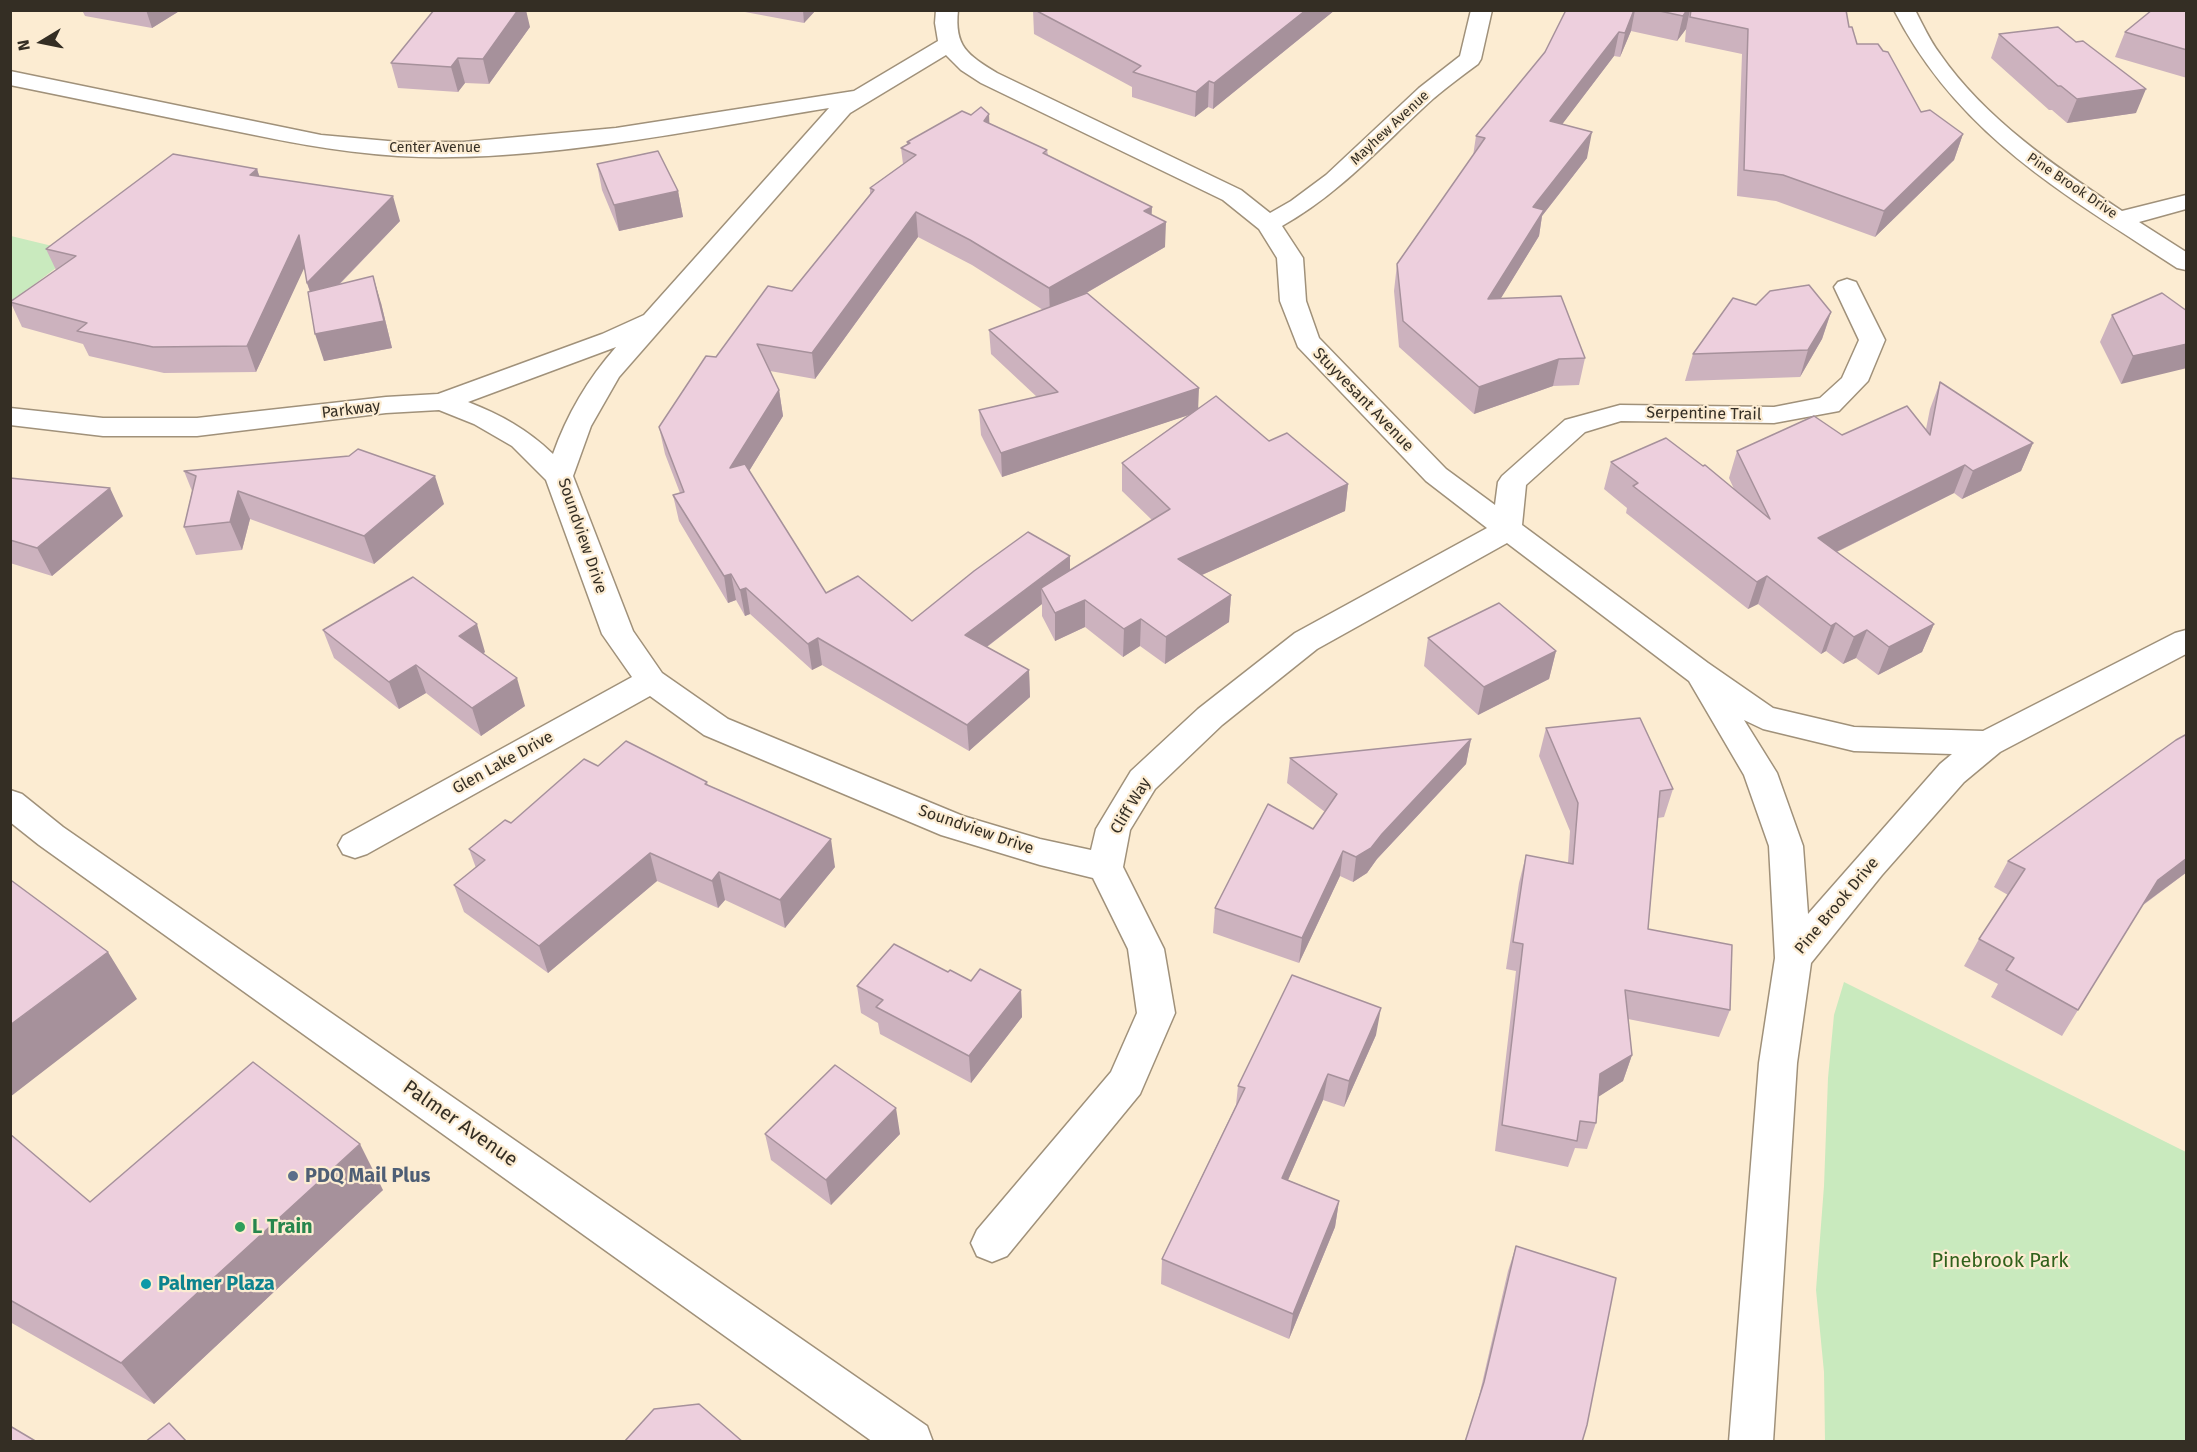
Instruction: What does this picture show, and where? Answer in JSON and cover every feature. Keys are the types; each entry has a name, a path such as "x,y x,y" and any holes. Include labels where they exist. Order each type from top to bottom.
{"street":[{"path":"946,10 944,26 948,44"},
{"name":"Mayhew Avenue","path":"1269,224 1300,206 1334,180 1427,93 1470,59 1482,10"},
{"name":"Pine Brook Drive","path":"1904,10 1934,62 1981,115 2035,162 2187,263"},
{"name":"Soundview Drive","path":"948,44 842,108 607,374 577,426 559,476 618,634 651,681 716,727 953,826 1040,852 1105,867"},
{"name":"Stuyvesant Avenue","path":"948,44 960,61 989,78 1232,195 1269,224 1290,258 1293,301 1307,341 1436,475 1507,531 1763,717 1854,739 1988,743"},
{"name":"Center Avenue","path":"10,78 321,142 399,150 537,144 616,135 863,97"},
{"path":"2120,219 2187,202"},
{"name":"Serpentine Trail","path":"1507,531 1512,482 1575,426 1620,413 1774,415 1829,405 1854,381 1872,340 1847,287"},
{"name":"Parkway","path":"10,416 103,427 197,428 386,405 442,402 610,340 640,327 671,304"},
{"path":"442,402 484,418 522,440 559,476"},
{"name":"Cliff Way","path":"1105,867 1113,830 1143,780 1210,717 1306,641 1507,531"},
{"name":"Pine Brook Drive","path":"1751,1442 1779,1056 1793,958 1870,865 1952,773 1988,743 2186,643"},
{"name":"Stuyvesant Avenue","path":"1697,671 1760,773 1786,846 1793,958"},
{"name":"Glen Lake Drive","path":"355,845 651,681"},
{"name":"Palmer Avenue","path":"10,804 51,836 911,1442"},
{"path":"992,1243 1126,1082 1155,1013 1146,949 1105,867"}],"green space":[{"path":"11,236 77,252 11,302"},
{"name":"Pinebrook Park","path":"1844,982 2186,1152 2186,1441 1825,1441 1824,1372 1816,1290 1824,1186 1828,1078 1834,1015"}],"building":[{"path":"434,10 518,10 483,59 458,58 451,67 391,63"},
{"path":"1035,10 1306,10 1214,83 1209,81 1196,92 1133,72 1141,66"},
{"path":"1566,10 1634,10 1625,33 1619,32 1550,121 1592,132 1533,207 1544,210 1488,299 1561,296 1585,358 1559,359 1479,387 1403,321 1397,264 1485,138 1476,136 1545,52"},
{"path":"1655,10 1687,10 1683,16"},
{"path":"1691,10 1846,10 1849,27 1852,27 1857,44 1878,44 1883,51 1888,52 1921,112 1930,110 1963,134 1884,211 1783,175 1744,170 1748,29 1690,17"},
{"path":"2152,10 2187,10 2187,50 2125,32"},
{"path":"2058,27 2076,42 2083,41 2146,89 2077,99 2058,86 1999,34"},
{"path":"981,107 989,114 984,121 1047,150 1043,153 1152,207 1144,211 1166,222 1049,288 970,240 916,212 812,353 757,344 779,390 730,468 745,464 826,593 858,576 912,621 974,571 1028,532 1070,556 965,635 1029,670 967,725 818,638 808,644 746,588 740,590 731,574 724,576 673,495 684,492 659,427 706,356 716,357 768,286 792,291 874,190 870,188 916,155 901,148 910,143 907,142 962,111 971,115"},
{"path":"658,151 678,191 614,205 597,164"},
{"path":"173,154 257,169 250,175 393,196 307,283 299,235 247,346 153,347 77,331 87,323 10,302 76,256 46,249"},
{"path":"373,276 384,321 315,334 308,292"},
{"path":"1809,285 1831,312 1808,350 1693,354 1733,298 1756,305 1770,291"},
{"path":"1087,293 1199,388 1001,453 979,410 1058,392 989,330"},
{"path":"2162,293 2187,311 2187,344 2133,356 2112,315"},
{"path":"1940,382 2033,443 1973,471 1965,465 1818,538 1934,624 1889,647 1867,630 1854,637 1836,623 1831,626 1767,576 1757,582 1633,486 1638,483 1611,462 1666,438 1703,466 1705,465 1770,519 1737,451 1814,416 1842,435 1907,406 1930,435"},
{"path":"1216,396 1269,441 1287,433 1348,484 1178,559 1231,595 1166,637 1141,619 1124,629 1085,600 1055,613 1041,588 1170,509 1122,463"},
{"path":"358,449 435,476 364,536 238,491 230,522 184,527 196,476 184,471 349,456"},
{"path":"10,478 110,488 37,548 10,540"},
{"path":"413,577 477,624 459,636 517,678 472,708 416,665 389,682 323,630"},
{"path":"1499,603 1556,651 1484,687 1428,638"},
{"path":"1640,718 1673,789 1660,791 1648,929 1732,945 1730,1010 1625,990 1632,1055 1600,1074 1596,1123 1580,1121 1577,1141 1502,1125 1523,944 1513,942 1526,855 1573,864 1578,803 1546,728"},
{"path":"2187,734 2187,858 2158,880 2078,1010 2006,970 2014,958 1979,939 2025,869 2008,861"},
{"path":"1471,739 1371,848 1356,857 1343,851 1302,938 1215,908 1268,804 1313,829 1337,794 1290,758"},
{"path":"626,741 707,782 705,784 831,839 780,900 719,872 712,881 650,853 539,946 454,885 485,860 469,849 505,820 511,823 584,759 598,766"},
{"path":"12,881 108,952 10,1025 10,882"},
{"path":"894,944 948,972 950,970 971,981 980,969 1021,990 969,1056 876,1007 883,1000 857,986"},
{"path":"1292,975 1381,1008 1349,1081 1328,1074 1282,1178 1339,1201 1293,1314 1162,1259 1245,1088 1238,1086"},
{"name":"Palmer Plaza","path":"253,1062 360,1144 121,1363 10,1300 10,1134 90,1202"},
{"path":"835,1065 896,1108 826,1180 765,1134"},
{"path":"1516,1246 1616,1278 1582,1442 1465,1442 1484,1382"},
{"path":"699,1404 743,1442 624,1442 654,1409"},
{"path":"169,1423 187,1442 145,1442"},
{"path":"10,1426 37,1442 10,1442"}],"place":[{"name":"PDQ Mail Plus","path":"293,1176"},
{"name":"L Train","path":"240,1227"},
{"name":"Palmer Plaza","path":"146,1284"}]}
